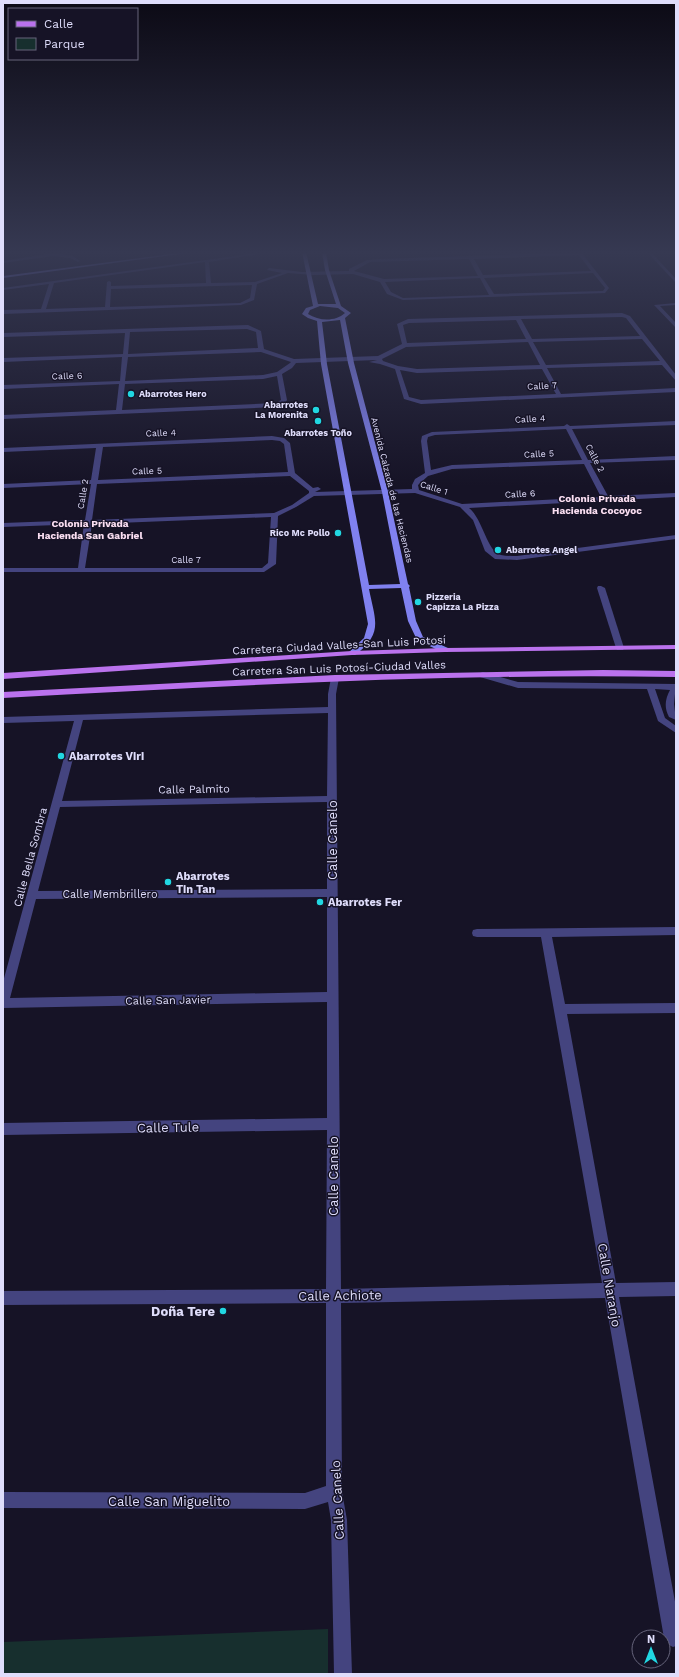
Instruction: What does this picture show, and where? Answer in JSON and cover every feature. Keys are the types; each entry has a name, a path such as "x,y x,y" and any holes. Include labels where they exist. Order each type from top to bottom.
{"main road":[{"name":"Carretera Ciudad Valles-San Luis Potosí","path":"3,676 352,654 445,650 676,647"},
{"name":"Carretera San Luis Potosí-Ciudad Valles","path":"3,695 335,678 483,675 676,674"}],"street":[{"path":"3,335 159,330"},
{"path":"257,330 258,331 261,350"},
{"path":"320,330 324,362 372,624 372,634 365,643 352,654"},
{"name":"Avenida Calzada de las Haciendas","path":"345,330 384,490 406,586 412,621 418,634 428,642 445,650"},
{"path":"402,330 406,344"},
{"path":"524,330 559,395"},
{"path":"639,330 676,379"},
{"path":"119,413 128,331"},
{"path":"380,360 406,344 645,337"},
{"path":"3,360 261,350 294,363 380,360 397,368 417,371 664,363"},
{"name":"Calle 6","path":"3,387 263,377 279,374 294,363"},
{"name":"Calle 7","path":"397,368 406,398 421,402 676,390"},
{"path":"3,417 277,405 284,400 279,374"},
{"name":"Calle 4","path":"428,474 425,436 434,433 567,426 676,423"},
{"name":"Calle 2","path":"567,426 606,499"},
{"name":"Calle 4","path":"3,450 272,438 282,439 287,443 292,474"},
{"name":"Calle 2","path":"80,570 100,445"},
{"name":"Calle 5","path":"415,488 417,481 428,474 452,467 676,458"},
{"path":"3,526 275,515 294,506 312,492 292,474"},
{"name":"Calle 5","path":"3,486 292,474"},
{"name":"Calle 1","path":"312,492 415,488 462,506 471,513 476,520 488,549 498,557 517,558 676,537"},
{"name":"Calle 6","path":"462,506 676,496"},
{"name":"Calle 7","path":"3,570 264,570 272,564 275,515"},
{"path":"366,587 406,586"},
{"path":"601,588 620,648"},
{"path":"483,675 518,685 676,687 671,695 669,707 672,715 676,717"},
{"name":"Calle Canelo","path":"335,678 332,694 334,1492 339,1520 343,1674"},
{"path":"650,686 661,719 676,730"},
{"path":"3,720 332,710"},
{"name":"Calle Bella Sombra","path":"3,1003 80,718"},
{"name":"Calle Palmito","path":"56,804 332,799"},
{"name":"Calle Membrillero","path":"32,895 332,894"},
{"path":"477,933 676,931"},
{"name":"Calle Naranjo","path":"546,932 673,1638"},
{"name":"Calle San Javier","path":"3,1003 333,997"},
{"path":"560,1009 676,1008"},
{"name":"Calle Tule","path":"3,1129 333,1124"},
{"name":"Calle Achiote","path":"3,1298 334,1296 610,1289 676,1289"},
{"name":"Calle San Miguelito","path":"3,1500 305,1501 334,1492"}],"green space":[{"path":"328,1629 328,1674 3,1674 3,1642"}],"place":[{"name":"Abarrotes Hero","path":"131,394"},
{"name":"Abarrotes La Morenita","path":"316,410"},
{"name":"Abarrotes Toño","path":"318,421"},
{"name":"Rico Mc Pollo","path":"338,533"},
{"name":"Abarrotes Angel","path":"498,550"},
{"name":"Pizzeria Capizza La Pizza","path":"418,602"},
{"name":"Abarrotes Viri","path":"61,756"},
{"name":"Abarrotes Tin Tan","path":"168,882"},
{"name":"Abarrotes Fer","path":"320,902"},
{"name":"Doña Tere","path":"223,1311"}],"district":[{"name":"Colonia Privada Hacienda Cocoyoc","path":"597,504"},
{"name":"Colonia Privada Hacienda San Gabriel","path":"90,528"}]}
